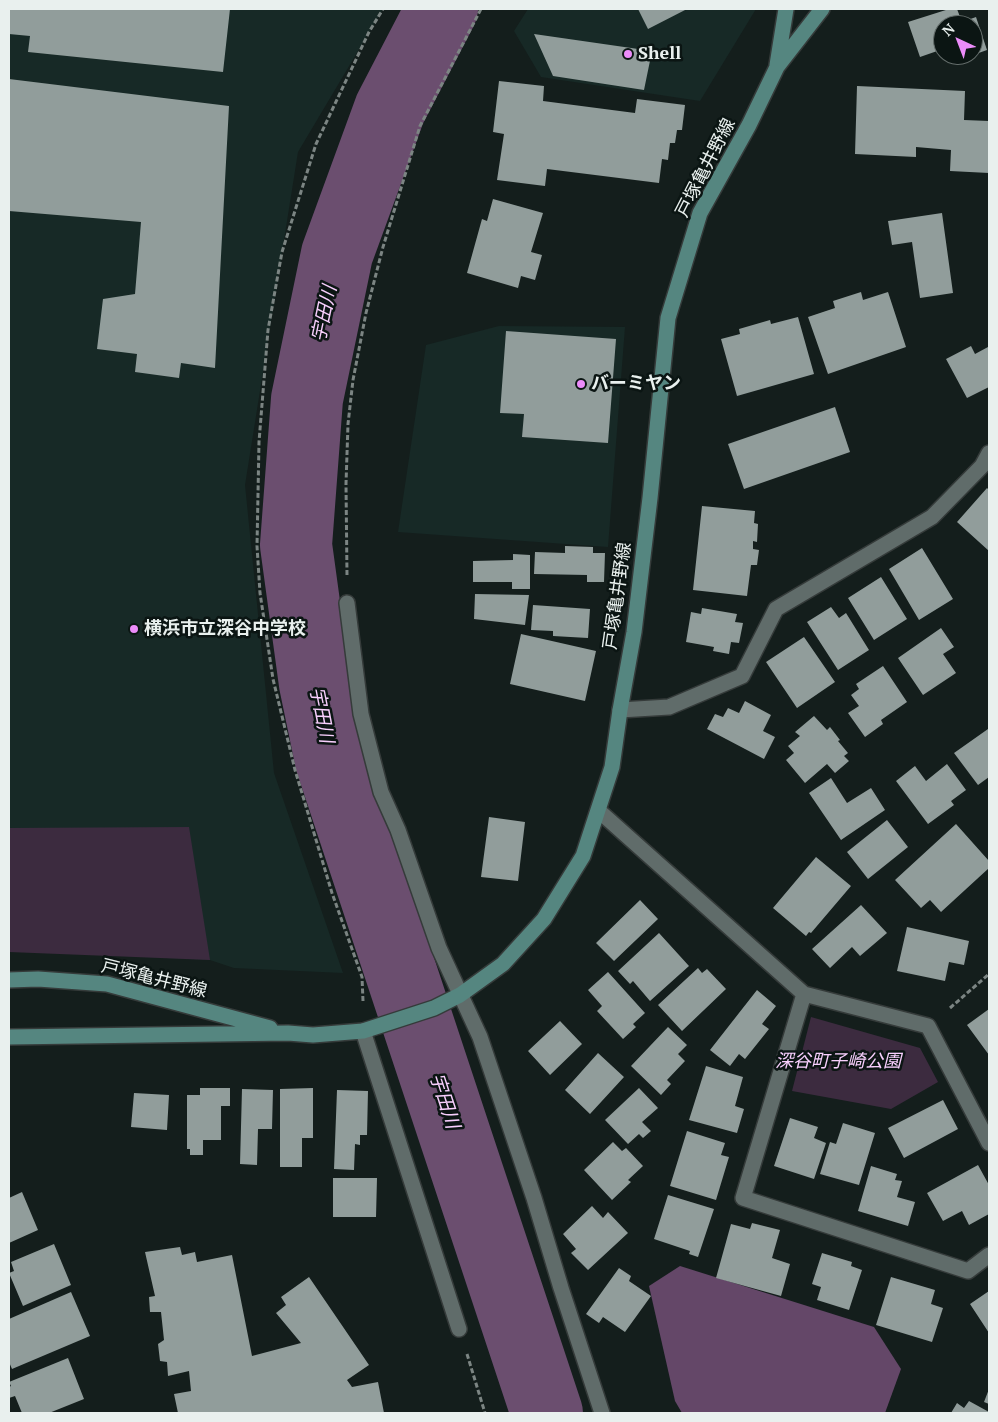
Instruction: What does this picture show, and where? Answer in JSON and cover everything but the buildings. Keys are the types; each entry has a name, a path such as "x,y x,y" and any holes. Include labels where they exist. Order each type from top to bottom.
{"main road":[{"path":"777,67 786,9"},
{"name":"戸塚亀井野線","path":"9,1037 288,1033 313,1035 363,1031 434,1008 460,995 503,964 544,919 583,856 612,767 634,632 668,318 700,213 749,125 777,67 822,9"},
{"name":"戸塚亀井野線","path":"9,980 38,979 107,984 288,1033"}],"street":[{"path":"620,710 669,707 742,676 776,609 932,517 982,466 989,453"},
{"path":"347,603 361,714 381,792 398,830 439,948 480,1036 602,1413"},
{"path":"599,811 804,994 928,1026 989,1143"},
{"path":"804,994 743,1198 968,1271 989,1255"},
{"path":"363,1031 459,1329"}],"path":[{"path":"363,1031 362,977 332,893 295,770 274,679 260,593 257,546 259,442 268,330 282,252 316,144 369,32 383,9"},
{"path":"347,603 346,484 348,424 353,380 366,313 382,247 420,126 481,9"},
{"path":"928,1026 989,974"},
{"path":"459,1329 485,1413"}],"shaded area":[{"name":"横浜市立深谷中学校","path":"9,9 383,9 298,152 245,485 274,773 343,973 234,968 210,960 9,951"},
{"name":"Shell","path":"528,9 756,9 700,101 541,77 514,31"},
{"path":"499,326 625,327 608,547 398,532 426,345"},
{"path":"680,1266 874,1327 901,1369 885,1413 682,1413 675,1401 649,1286"}],"green space":[{"path":"189,827 210,960 9,952 9,828"},
{"name":"深谷町子崎公園","path":"811,1017 920,1048 938,1082 891,1109 792,1091"}],"waterway":[{"name":"宇田川","path":"442,9 390,109 337,254 307,399 296,545 315,684 331,761 547,1413"}],"place":[{"name":"Shell","path":"628,54"},
{"name":"バーミヤン","path":"581,384"},
{"name":"横浜市立深谷中学校","path":"134,629"}]}
